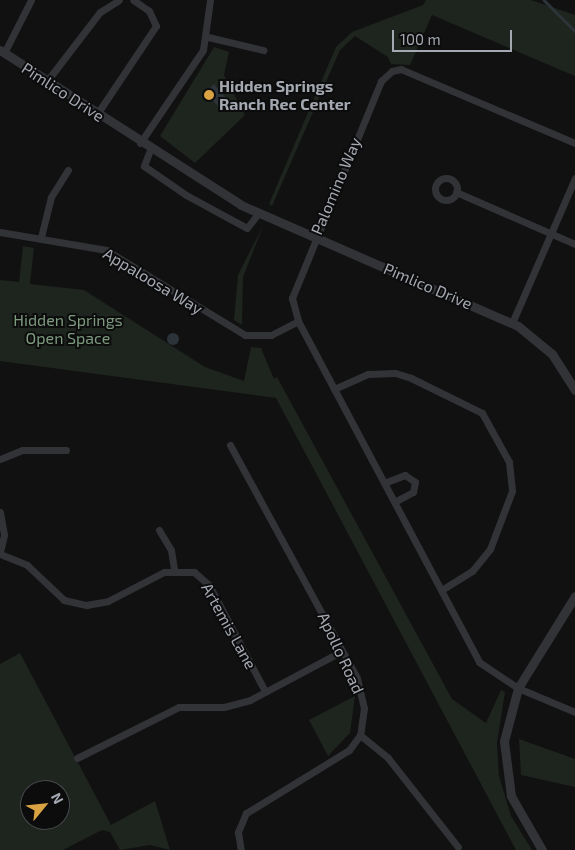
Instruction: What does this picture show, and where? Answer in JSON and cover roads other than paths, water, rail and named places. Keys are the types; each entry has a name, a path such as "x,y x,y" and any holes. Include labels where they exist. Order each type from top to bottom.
{"street":[{"path":"2,51 31,0"},
{"path":"47,81 100,12 119,0"},
{"path":"97,114 156,26 149,11 133,0"},
{"path":"140,143 208,37 210,0"},
{"path":"208,37 263,50"},
{"name":"Pimlico Drive","path":"2,51 150,150 259,212 314,238 512,323 546,348 575,390"},
{"name":"Palomino Way","path":"575,144 401,69 392,71 381,81 314,238 292,298 298,321 479,662 518,688 575,712"},
{"path":"150,150 144,166 186,194 247,228 259,212"},
{"path":"41,237 51,197 68,170"},
{"path":"512,323 575,178"},
{"path":"456,192 575,244"},
{"name":"Appaloosa Way","path":"0,232 41,237 106,250 245,335 268,336 298,321"},
{"path":"334,389 368,374 395,373 410,378 474,407 504,454 513,482 498,533 481,562 440,590"},
{"name":"Apollo Road","path":"230,445 342,651 363,698 360,735"},
{"path":"0,459 22,450 66,450"},
{"path":"384,483 405,475 415,482 413,492 394,502"},
{"path":"0,512 4,535 0,553 27,565 64,600 86,605 108,601 174,569 171,550 159,530"},
{"name":"Artemis Lane","path":"174,569 194,572 209,585 266,691"},
{"path":"542,850 519,815 505,767 504,740 518,688 575,596"},
{"path":"77,758 179,708 224,707 266,691 342,651"},
{"path":"241,850 240,825 251,808 336,760 360,735 388,758 458,848"}],"waterway":[{"path":"544,0 575,31"}],"place":[{"name":"Hidden Springs Ranch Rec Center","path":"209,95"}],"park label":[{"name":"Hidden Springs Open Space","path":"68,329"}]}
